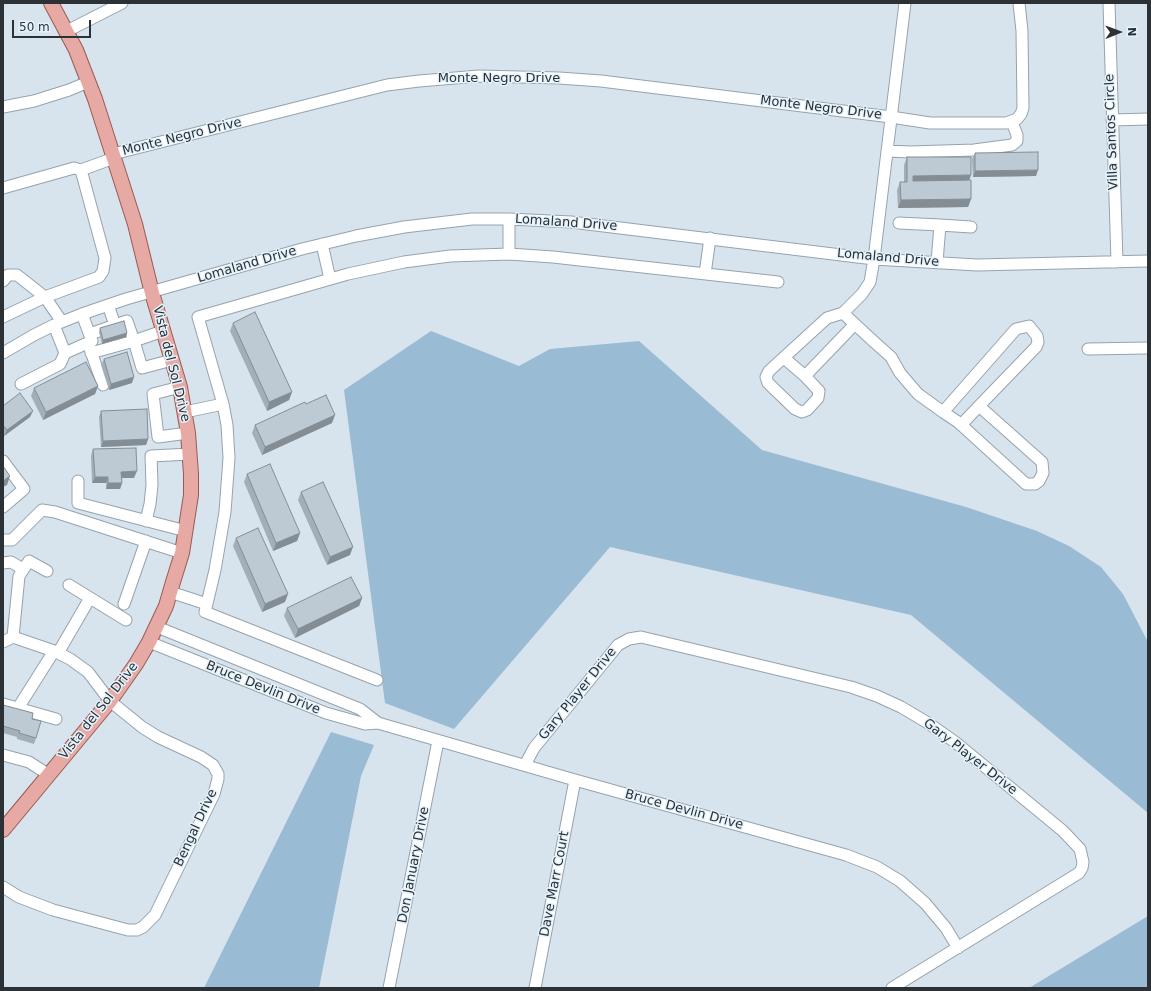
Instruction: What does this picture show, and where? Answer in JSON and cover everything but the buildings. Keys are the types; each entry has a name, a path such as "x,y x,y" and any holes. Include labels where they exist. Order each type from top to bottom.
{"main road":[{"name":"Vista del Sol Drive","path":"3,830 110,701 136,664 149,642 157,627 170,592 182,553 191,495 188,434 180,387 152,293 137,231 114,156 76,50 51,3"}],"street":[{"path":"67,31 122,3"},
{"path":"784,358 805,376 819,391 818,398 807,410 802,412 795,409 768,384 766,377 769,371 827,318 843,313 862,294 870,282 905,3"},
{"path":"887,151 911,152 974,150 1012,145 1017,141 1017,135 1012,122 1021,114 1023,108 1022,31 1019,3"},
{"name":"Villa Santos Circle","path":"1109,3 1117,262"},
{"name":"Monte Negro Drive","path":"3,188 74,168 81,170 114,156 387,85 479,76 601,81 930,123 1012,122"},
{"path":"3,107 34,101 70,90 88,82"},
{"path":"1112,120 1148,119"},
{"path":"3,317 45,297 99,277 103,271 104,258 81,170"},
{"name":"Lomaland Drive","path":"3,352 58,324 108,305 322,244 404,227 472,219 571,222 874,259 984,264 1148,261"},
{"path":"509,219 509,254"},
{"path":"899,223 971,227"},
{"path":"937,262 940,225"},
{"path":"705,274 710,238"},
{"path":"322,244 330,279"},
{"path":"377,680 205,612 216,564 225,512 229,458 227,425 223,404 198,317 330,279 404,262 450,256 509,254 553,257 778,282"},
{"path":"3,281 8,275 17,274 45,297 58,324 65,353 60,364 22,384"},
{"path":"108,305 113,326"},
{"path":"843,313 892,357 900,373 918,394 961,425 1026,484 1035,484 1039,481 1044,473 1042,462 979,406"},
{"path":"82,314 89,343 103,385"},
{"path":"65,353 89,343 113,326 127,321 142,368 172,360"},
{"path":"805,376 855,324"},
{"path":"943,412 1016,329 1029,326 1037,336 1038,342 1036,347 961,425"},
{"path":"89,343 134,341 163,331"},
{"path":"1088,349 1148,348"},
{"path":"180,387 153,394 158,437 188,434"},
{"path":"185,412 223,404"},
{"path":"146,521 152,485 151,456 190,454"},
{"path":"3,461 24,489 3,507"},
{"path":"78,481 78,503 186,531"},
{"path":"78,519 83,504"},
{"path":"3,540 12,540 42,510 55,512 78,519 182,553"},
{"path":"124,604 146,541"},
{"path":"8,640 19,576 29,560 47,571"},
{"path":"3,563 11,562 23,570"},
{"path":"69,585 126,620"},
{"path":"170,592 206,604"},
{"path":"18,708 90,598"},
{"name":"Bruce Devlin Drive","path":"157,627 360,709 378,723"},
{"name":"Gary Player Drive","path":"525,765 534,748 618,645 629,639 641,637 851,687 877,696 901,707 928,723 955,742 1063,831 1080,849 1083,858 1082,868 1079,873 892,988"},
{"name":"Bengal Drive","path":"3,887 19,897 53,910 128,930 143,928 156,915 214,794 218,779 218,774 213,765 201,757 142,727 110,701 88,672 70,659 56,652 8,640"},
{"name":"Bruce Devlin Drive","path":"149,642 326,714 365,724 378,723 575,780 846,855 877,867 900,881 925,903 946,928 958,948"},
{"path":"3,704 56,719"},
{"name":"Don January Drive","path":"389,988 438,741"},
{"path":"4,757 29,762 49,775"},
{"name":"Dave Marr Court","path":"535,988 575,780"}],"shaded area":[{"path":"431,331 519,366 550,349 639,341 762,450 966,507 1037,531 1069,546 1101,567 1123,594 1148,642 1148,813 911,615 610,547 454,729 385,703 344,390"},
{"path":"331,732 374,745 361,776 319,988 204,988"},
{"path":"1148,916 1148,988 1029,988"}]}
